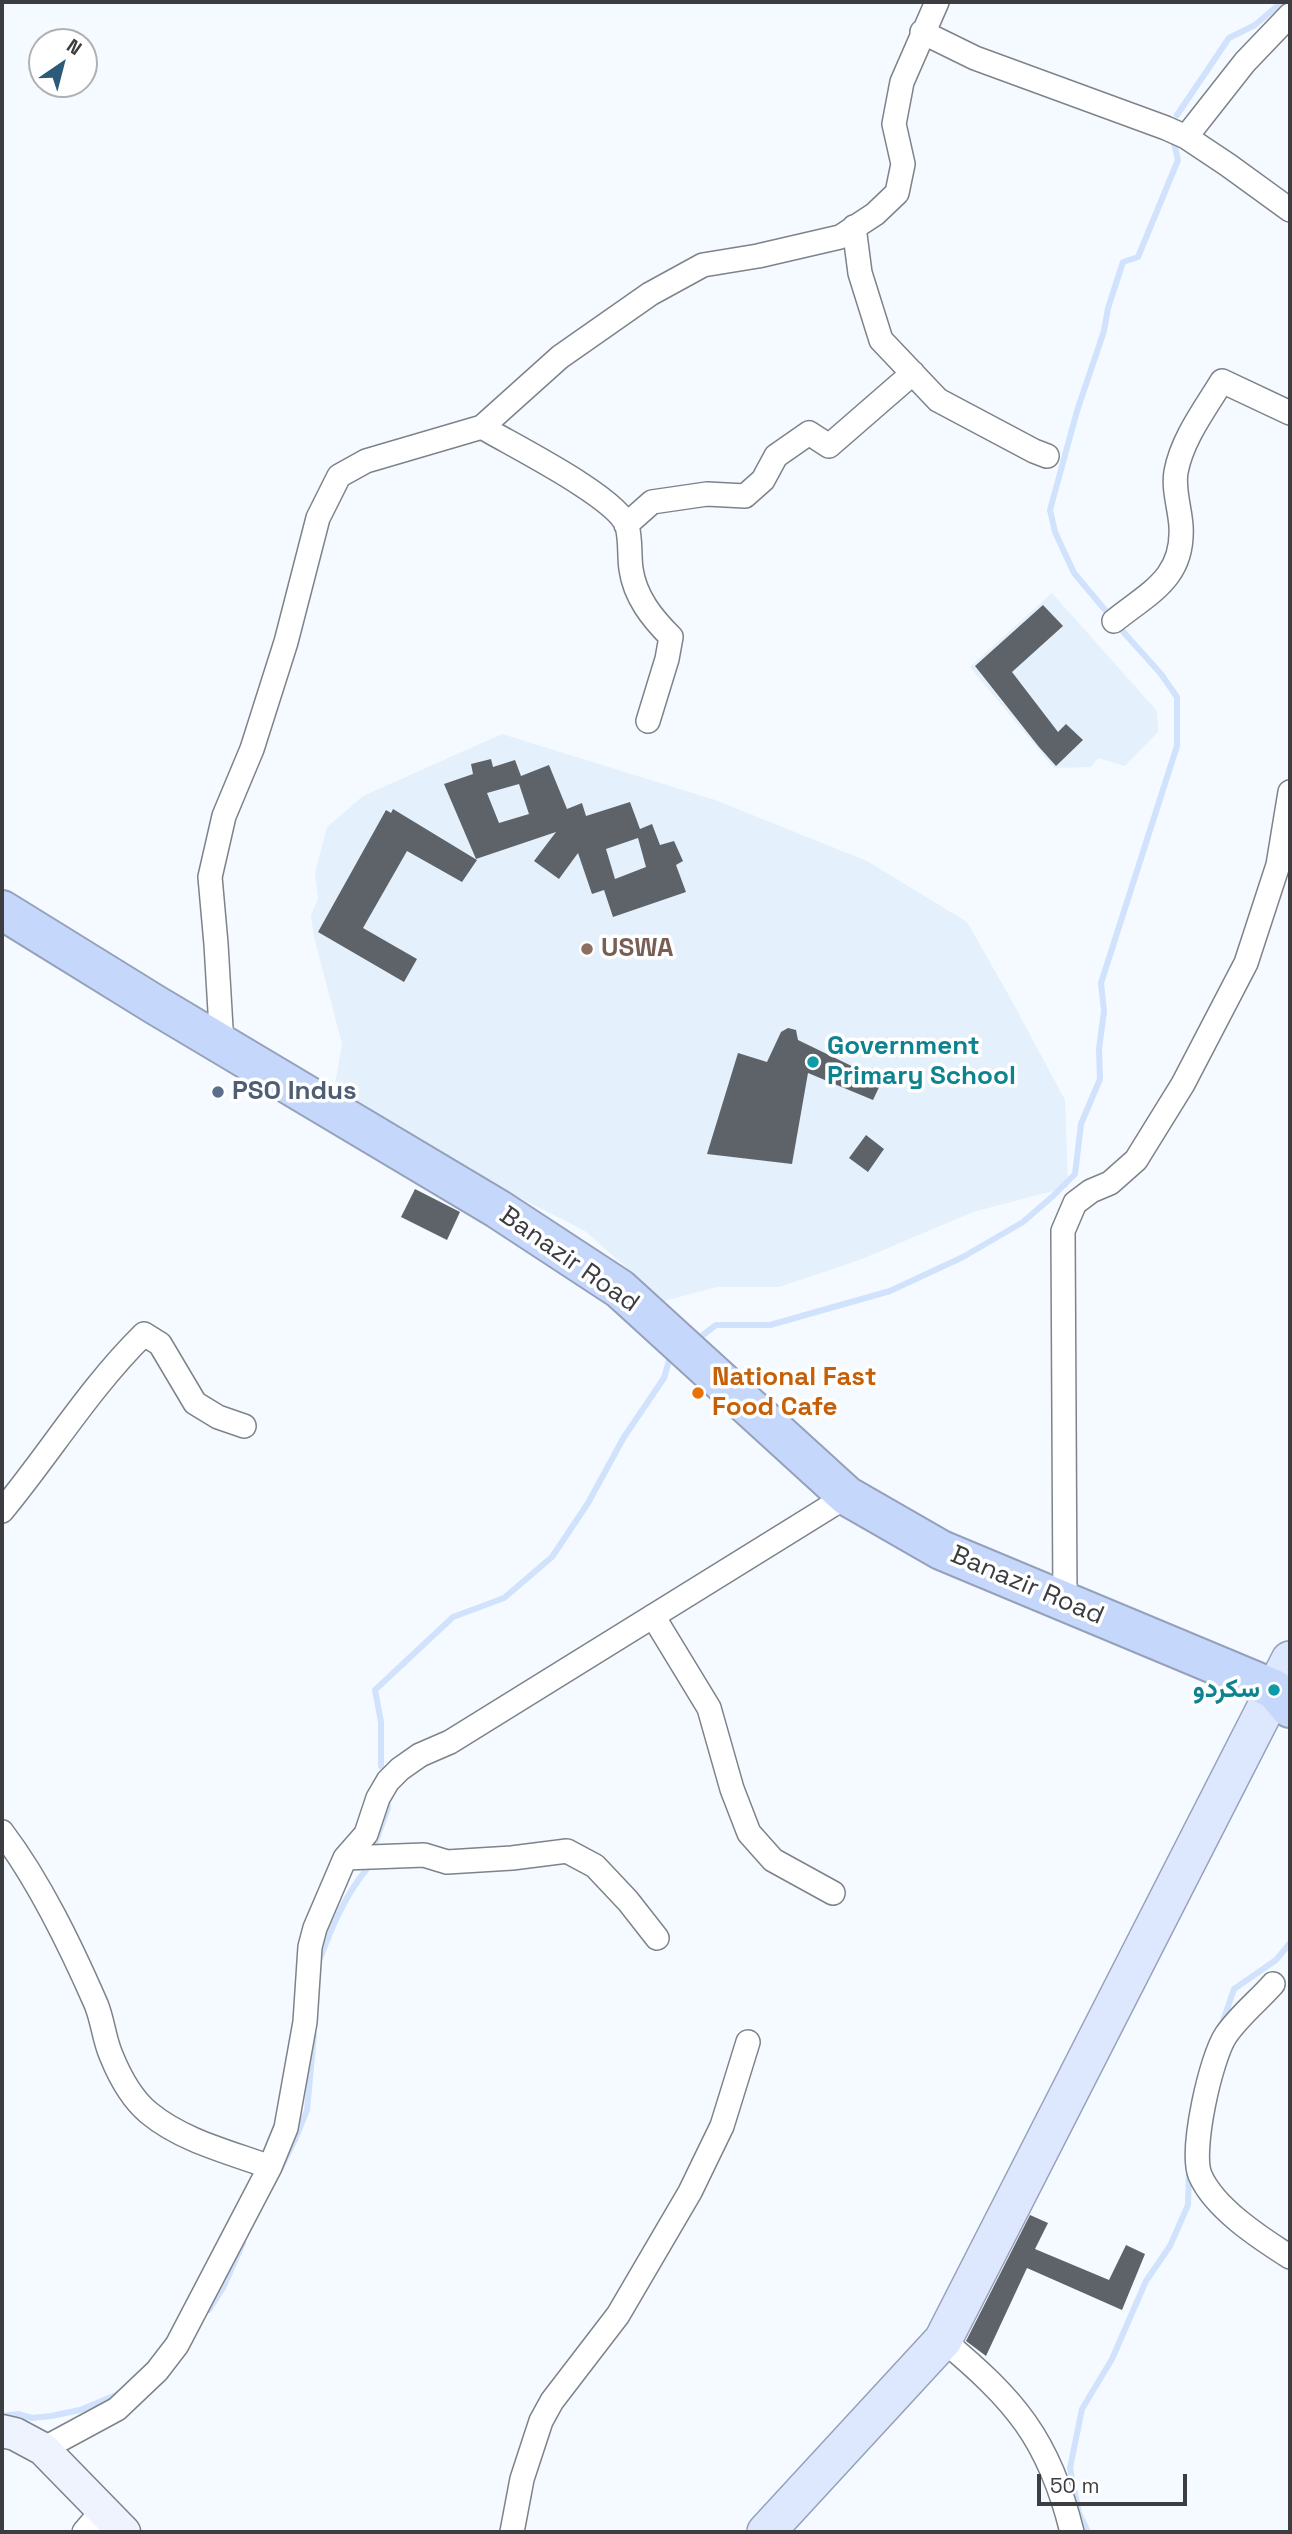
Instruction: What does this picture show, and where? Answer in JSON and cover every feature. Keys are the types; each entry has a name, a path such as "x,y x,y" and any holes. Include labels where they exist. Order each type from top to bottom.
{"highway":[{"name":"Banazir Road","path":"2,912 498,1209 620,1289 847,1496 941,1550 1065,1602 1286,1685"}],"main road":[{"path":"765,2532 943,2340 1286,1685"}],"street":[{"path":"222,1045 210,877 224,816 252,749 286,642 318,518 339,476 366,461 482,427 560,357 650,295 703,265 758,256 840,237 875,214 897,193 903,164 894,124 902,82 937,2"},
{"path":"1186,137 1245,62 1290,15"},
{"path":"922,32 975,58 1186,137 1290,210"},
{"path":"854,227 860,274 881,340 938,400 1047,456"},
{"path":"626,525 652,502 707,494 745,496 763,480 776,456 809,433 829,446 913,373"},
{"path":"1114,621 1169,577 1179,556 1181,529 1176,474 1187,440 1222,381 1290,413"},
{"path":"482,427 600,496 626,525 631,573 639,597 657,623 671,637 648,721"},
{"path":"1065,1602 1063,1231 1075,1203 1091,1191 1110,1183 1136,1160 1183,1084 1240,975 1278,865 1290,792"},
{"path":"2,1511 117,1361 144,1334 160,1344 195,1403 218,1417 244,1426"},
{"path":"43,2449 117,2409 158,2371 194,2316 270,2167 286,2128 305,2022 310,1947 315,1928 345,1858 366,1834 378,1798 400,1769 450,1741 847,1496"},
{"path":"653,1616 709,1708 732,1789 749,1833 773,1860 832,1893"},
{"path":"2,1832 54,1917 103,2020 110,2054 137,2101 149,2113 189,2138 270,2167"},
{"path":"345,1858 424,1854 454,1862 512,1858 567,1850 595,1866 628,1901 657,1938"},
{"path":"1273,1984 1239,2019 1219,2047 1211,2069 1203,2109 1198,2149 1199,2173 1224,2207 1262,2239 1290,2257"},
{"path":"512,2532 522,2479 541,2421 552,2401 618,2315 690,2192 722,2126 748,2042"},
{"path":"943,2340 981,2371 1035,2434 1049,2459 1061,2490 1072,2532"},
{"path":"2,2431 15,2434 43,2449 93,2522 124,2532"}],"shaded area":[{"path":"1052,593 1157,711 1158,732 1125,766 1098,758 1091,767 1054,768 970,667"},
{"path":"502,734 715,800 867,861 967,922 1065,1100 1068,1187 973,1212 862,1259 779,1287 717,1287 664,1301 585,1231 332,1102 342,1044 311,916 318,898 315,873 327,827 363,796"}],"building":[{"path":"1043,605 1063,626 1012,672 1058,732 1066,724 1083,740 1056,766 975,666"},
{"path":"491,759 493,767 515,760 521,776 549,765 567,809 582,803 586,816 630,802 640,829 652,824 660,845 674,841 683,861 676,865 686,892 613,917 604,890 592,894 578,853 559,879 534,861 556,832 476,859 444,784 473,774 471,764","holes":["519,784 529,814 499,823 487,793","638,838 646,867 615,879 606,849"]},
{"path":"393,809 477,860 462,882 407,851 363,928 417,959 404,982 318,932 386,810 391,813"},
{"path":"788,1028 796,1030 798,1040 864,1072 872,1068 881,1072 882,1081 873,1100 808,1073 792,1164 707,1154 738,1053 767,1062 781,1032"},
{"path":"866,1135 884,1149 868,1172 849,1158"},
{"path":"415,1189 460,1212 447,1240 401,1217"},
{"path":"1030,2215 1048,2223 1035,2249 1109,2280 1126,2245 1145,2254 1122,2310 1027,2268 986,2356 966,2341"}],"waterway":[{"path":"1177,115 1229,38 1255,25 1282,2"},
{"path":"1111,617 1074,573 1055,532 1050,510 1123,262 1138,257 1178,160 1173,139"},
{"path":"703,1335 716,1325 770,1325 890,1291 963,1257 1023,1222 1075,1174 1081,1124 1100,1079 1099,1049 1104,1011 1101,983 1177,746 1177,697 1161,674 1118,626"},
{"path":"381,1766 381,1722 375,1690 453,1617 504,1598 552,1557 588,1503 624,1437 664,1378 670,1357"},
{"path":"373,1849 388,1808 387,1797"},
{"path":"319,1961 333,1925 366,1870"},
{"path":"1221,2027 1234,1989 1276,1960 1290,1943"},
{"path":"271,2187 307,2110 314,2035"},
{"path":"1088,2532 1079,2513 1070,2468 1082,2409 1112,2359 1146,2281 1170,2246 1188,2205 1189,2170"},
{"path":"209,2310 223,2288 243,2243"},
{"path":"2,2416 51,2416 80,2410 121,2393"}],"place":[{"name":"USWA","path":"587,949"},
{"name":"Government Primary School","path":"813,1062"},
{"name":"PSO Indus","path":"218,1092"},
{"name":"National Fast Food Cafe","path":"698,1393"},
{"name":"سکردو","path":"1274,1690"}]}
